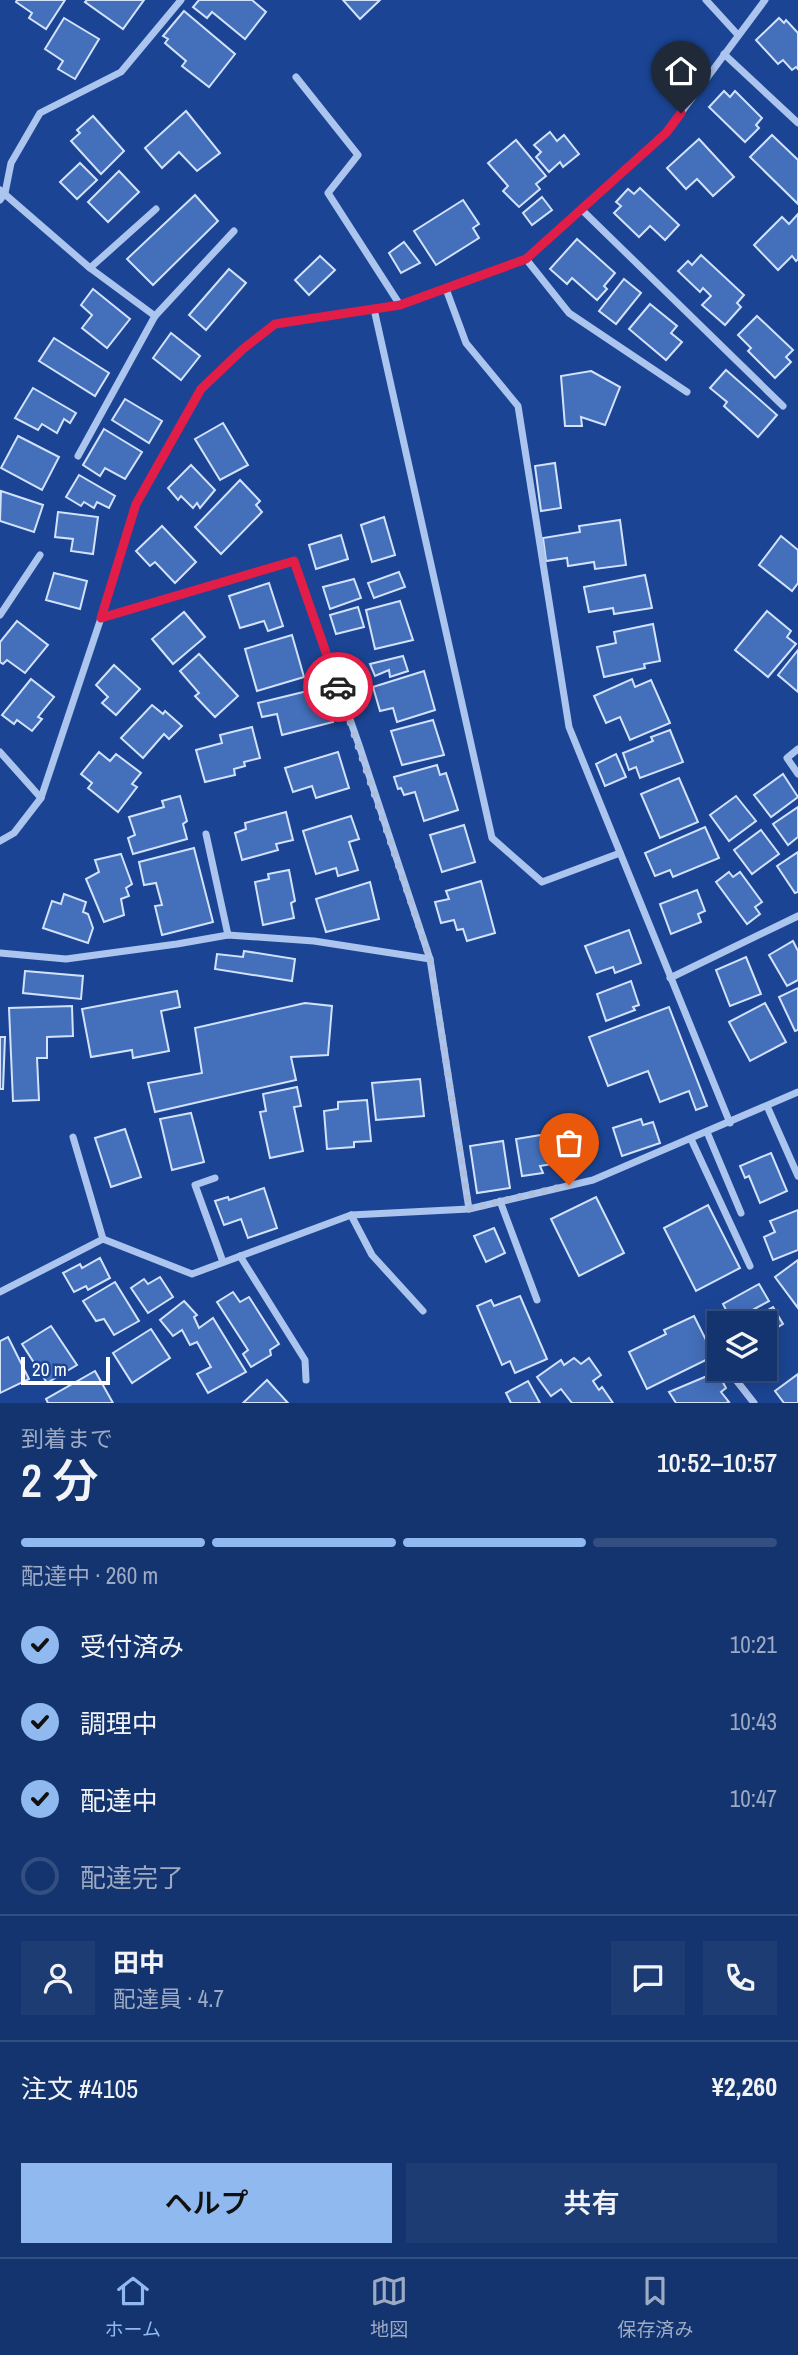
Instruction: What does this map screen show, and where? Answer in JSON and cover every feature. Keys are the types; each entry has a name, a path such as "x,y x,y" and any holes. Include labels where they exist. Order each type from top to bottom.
{"street":[{"path":"155,316 90,268 2,195 11,163 40,113 121,72 181,0"},
{"path":"706,0 738,35"},
{"path":"0,841 14,833 41,798 136,504 201,389 243,349 275,324 400,305 526,259 666,133 765,0"},
{"path":"724,54 798,123"},
{"path":"296,77 358,155 328,193 400,305"},
{"path":"90,268 156,209"},
{"path":"581,209 783,406"},
{"path":"78,456 155,316 234,231"},
{"path":"526,259 569,313 687,393"},
{"path":"446,289 466,343 518,406 569,727 730,1123"},
{"path":"374,309 492,838 542,882 620,853"},
{"path":"0,615 40,555"},
{"path":"101,618 294,561 430,959 469,1209"},
{"path":"798,749 787,758 798,774"},
{"path":"0,752 41,798"},
{"path":"206,834 228,935"},
{"path":"670,978 798,916"},
{"path":"0,953 66,959 228,935 314,941 430,959"},
{"path":"0,1292 103,1239 192,1274 351,1215 469,1209 593,1180 798,1092"},
{"path":"768,1106 798,1176"},
{"path":"708,1132 741,1213"},
{"path":"73,1137 103,1239"},
{"path":"691,1139 750,1266"},
{"path":"215,1178 195,1185 223,1262"},
{"path":"500,1201 537,1300"},
{"path":"351,1215 372,1255 423,1311"},
{"path":"240,1256 305,1360 306,1380"},
{"path":"737,1381 754,1403"}],"building":[{"path":"65,0 46,29 29,18 32,13 16,2"},
{"path":"144,0 123,29 85,2"},
{"path":"199,0 252,0 266,12 245,39 212,12 207,18 193,7"},
{"path":"343,0 380,0 360,19"},
{"path":"184,11 235,54 209,87 182,66 186,61 165,43 168,39 163,36"},
{"path":"64,18 99,39 75,79 58,69 63,61 45,49"},
{"path":"779,18 784,23 786,20 798,33 798,69 796,67 792,70 783,60 778,64 756,40"},
{"path":"724,91 730,97 735,91 762,118 756,125 759,128 745,142 709,107"},
{"path":"186,111 220,153 197,171 179,152 162,168 145,148"},
{"path":"93,116 124,151 101,174 71,141 80,133 77,130"},
{"path":"550,132 557,141 564,135 579,154 563,167 560,162 549,172 536,157 541,152 534,145"},
{"path":"772,135 798,160 798,204 750,157"},
{"path":"699,139 734,177 713,196 697,179 686,189 667,168"},
{"path":"516,140 546,176 536,184 540,189 519,207 503,191 508,186 488,163"},
{"path":"80,163 97,180 77,199 60,182"},
{"path":"119,171 139,192 108,222 88,202"},
{"path":"640,188 679,225 665,240 650,226 639,237 614,213 621,206 616,202 628,189 634,194"},
{"path":"195,195 218,221 153,285 127,259"},
{"path":"542,197 552,210 532,225 523,213"},
{"path":"463,200 479,224 473,228 479,238 436,265 414,231"},
{"path":"798,214 798,259 796,261 792,256 778,270 754,245 782,217 789,224"},
{"path":"577,239 615,273 604,286 607,289 597,300 572,278 567,284 550,269"},
{"path":"404,242 420,263 401,273 389,253"},
{"path":"701,255 744,295 737,303 741,307 725,325 702,305 711,296 703,288 700,292 678,271 688,261 692,265"},
{"path":"320,256 335,270 309,295 295,280"},
{"path":"229,269 246,283 206,330 189,315"},
{"path":"624,279 641,293 616,324 599,311"},
{"path":"93,289 130,319 107,348 82,328 92,315 81,305"},
{"path":"650,304 677,326 671,333 682,342 666,360 629,329"},
{"path":"757,316 793,350 786,357 791,362 775,378 748,351 751,348 738,335"},
{"path":"171,333 200,356 181,380 153,358"},
{"path":"54,338 109,373 95,396 39,361"},
{"path":"726,370 777,415 758,437 724,406 727,402 710,388"},
{"path":"591,371 620,387 605,425 581,417 582,426 565,426 561,376"},
{"path":"33,388 76,413 70,423 64,419 57,433 42,424 38,430 15,418"},
{"path":"125,399 162,421 149,443 112,420"},
{"path":"223,423 248,465 220,480 195,439"},
{"path":"104,429 142,452 125,479 105,468 100,476 83,465"},
{"path":"18,436 59,457 42,490 1,468"},
{"path":"555,463 561,508 541,511 535,466"},
{"path":"191,465 215,490 200,508 197,503 193,508 181,496 178,500 168,488"},
{"path":"79,475 115,496 109,508 97,502 94,508 84,502 81,506 66,497"},
{"path":"240,480 260,501 256,505 262,512 221,554 195,527"},
{"path":"1,491 43,505 34,532 0,521"},
{"path":"58,512 98,517 93,554 71,551 73,539 55,537"},
{"path":"384,517 395,555 372,562 361,525"},
{"path":"620,520 626,565 595,569 594,562 568,566 567,558 546,561 543,538 580,532 579,526"},
{"path":"162,526 196,562 175,583 155,562 150,566 136,551"},
{"path":"341,535 348,559 316,569 309,545"},
{"path":"781,536 798,550 798,583 792,591 759,565"},
{"path":"399,572 405,587 374,598 368,583"},
{"path":"54,573 87,581 80,609 46,600"},
{"path":"645,575 652,608 614,614 613,608 589,612 584,587"},
{"path":"354,579 361,598 330,609 323,587"},
{"path":"269,583 283,626 268,631 264,621 240,628 229,596"},
{"path":"400,601 413,640 375,649 366,610"},
{"path":"358,607 364,627 336,634 330,615"},
{"path":"767,611 791,631 787,637 796,644 768,677 735,650"},
{"path":"184,612 205,637 173,664 152,639"},
{"path":"17,621 48,645 25,673 7,660 3,664 0,662 0,642"},
{"path":"653,624 660,661 644,664 645,668 604,677 597,647 616,643 614,632"},
{"path":"292,635 304,677 257,691 245,649"},
{"path":"798,650 798,692 778,675"},
{"path":"199,654 238,696 215,717 195,696 199,693 180,671"},
{"path":"403,656 408,671 390,677 389,670 375,676 370,664"},
{"path":"114,665 140,689 116,715 102,703 108,697 96,685"},
{"path":"424,671 435,710 397,722 393,708 380,711 373,687"},
{"path":"31,679 54,697 38,717 42,719 32,731 17,720 14,724 2,715"},
{"path":"632,679 635,687 651,680 670,723 630,740 620,717 606,723 594,696"},
{"path":"324,687 333,722 282,735 277,714 262,717 258,703"},
{"path":"152,705 163,714 165,711 182,726 169,739 164,734 143,758 121,738"},
{"path":"433,720 444,755 402,765 391,731"},
{"path":"252,727 260,758 244,762 245,766 234,769 235,775 205,782 196,750 222,743 220,735"},
{"path":"670,730 683,762 640,778 636,767 629,770 623,753 653,741 651,737"},
{"path":"99,752 110,761 116,754 141,773 132,784 137,787 118,812 88,788 92,783 81,774"},
{"path":"338,752 349,788 316,798 312,786 293,792 285,768"},
{"path":"616,754 626,777 605,786 596,764"},
{"path":"437,765 440,775 446,773 458,810 424,821 415,792 404,795 401,788 398,789 394,777"},
{"path":"783,774 798,797 771,817 754,795"},
{"path":"679,778 698,822 660,838 641,794"},
{"path":"180,796 187,821 183,824 187,839 133,854 128,838 135,835 129,817 164,807 162,801"},
{"path":"736,796 756,821 729,841 710,815"},
{"path":"798,807 798,837 788,845 773,824"},
{"path":"286,812 293,840 276,844 278,850 242,860 235,833 246,829 245,823"},
{"path":"351,816 359,839 349,842 358,870 338,876 336,868 316,874 303,831"},
{"path":"464,825 475,862 442,872 430,835"},
{"path":"705,827 719,858 673,877 670,870 655,876 645,853"},
{"path":"761,830 779,854 752,874 734,850"},
{"path":"194,848 213,922 162,935 155,906 162,905 156,883 144,885 139,862"},
{"path":"798,852 798,892 795,893 777,866"},
{"path":"121,854 132,884 126,888 129,896 121,899 124,915 104,922 86,879 99,872 95,860"},
{"path":"289,870 295,901 291,903 294,918 263,925 255,882 269,879 268,874"},
{"path":"729,872 733,877 740,872 762,902 755,907 760,914 747,924 716,882"},
{"path":"481,881 495,933 467,941 463,929 457,930 454,920 441,923 435,902 449,899 446,891"},
{"path":"370,882 379,919 326,932 316,899"},
{"path":"697,890 705,911 698,914 701,922 671,934 660,904"},
{"path":"64,894 86,902 83,912 88,914 93,928 88,943 43,928 52,901 61,904"},
{"path":"629,930 641,963 615,973 613,967 596,973 585,946"},
{"path":"793,941 798,951 798,980 787,986 769,955"},
{"path":"244,951 295,959 292,981 215,969 217,954 243,957"},
{"path":"746,957 761,994 730,1006 716,970"},
{"path":"25,971 83,976 81,999 23,993"},
{"path":"631,981 639,1005 633,1007 635,1010 606,1021 597,994"},
{"path":"798,988 798,1030 795,1031 779,997"},
{"path":"177,991 180,1007 161,1011 169,1051 133,1058 132,1050 91,1057 82,1009"},
{"path":"305,1003 332,1006 328,1055 291,1057 296,1080 155,1112 148,1083 202,1073 195,1028"},
{"path":"765,1003 786,1042 750,1061 729,1022"},
{"path":"72,1006 73,1036 47,1037 47,1058 37,1058 39,1100 13,1101 9,1008"},
{"path":"669,1007 707,1106 696,1110 689,1091 660,1102 648,1071 608,1086 589,1037"},
{"path":"0,1037 5,1037 3,1089 0,1089"},
{"path":"420,1079 424,1116 376,1120 372,1083"},
{"path":"297,1087 301,1106 294,1107 303,1151 270,1158 260,1112 266,1111 263,1094"},
{"path":"367,1100 371,1141 354,1142 354,1147 327,1149 324,1111 338,1109 338,1102"},
{"path":"191,1113 204,1162 172,1170 160,1119"},
{"path":"641,1119 643,1125 653,1122 660,1143 622,1156 613,1128"},
{"path":"125,1129 141,1177 111,1187 95,1138"},
{"path":"559,1132 564,1162 540,1166 543,1173 522,1176 516,1139"},
{"path":"503,1141 510,1188 477,1193 470,1146"},
{"path":"771,1153 787,1191 760,1203 749,1176 745,1178 740,1166"},
{"path":"264,1188 277,1228 248,1238 241,1219 224,1225 215,1201 228,1197 229,1200"},
{"path":"596,1197 624,1253 579,1276 551,1219"},
{"path":"708,1205 740,1268 696,1291 664,1228"},
{"path":"798,1210 798,1250 773,1260 764,1237 775,1232 770,1221"},
{"path":"494,1228 505,1253 486,1262 474,1236"},
{"path":"100,1258 110,1278 88,1290 86,1286 74,1292 63,1273 80,1264 82,1268"},
{"path":"798,1260 798,1308 775,1277"},
{"path":"160,1277 173,1297 148,1313 131,1288 144,1279 148,1284"},
{"path":"115,1282 139,1321 114,1335 104,1319 96,1321 83,1301"},
{"path":"759,1284 769,1301 751,1311 726,1311 723,1304"},
{"path":"233,1292 240,1302 249,1297 279,1344 270,1350 271,1355 251,1367 243,1354 248,1350 217,1302"},
{"path":"520,1296 547,1359 515,1373 510,1361 502,1365 477,1306 491,1300 494,1306"},
{"path":"184,1301 197,1315 194,1317 199,1328 213,1318 246,1372 208,1393 197,1374 211,1367 197,1342 190,1345 182,1330 173,1336 160,1320"},
{"path":"777,1314 783,1324 777,1328"},
{"path":"694,1316 707,1342 707,1359 647,1389 629,1352 666,1334 664,1330"},
{"path":"51,1326 77,1365 47,1383 22,1344"},
{"path":"151,1329 170,1358 132,1383 113,1353"},
{"path":"8,1337 29,1379 0,1393 0,1341"},
{"path":"574,1358 581,1364 589,1358 601,1375 593,1381 599,1390 602,1387 613,1403 572,1403 561,1389 551,1396 537,1377 561,1360 564,1365"},
{"path":"95,1371 113,1403 48,1403 46,1399"},
{"path":"798,1374 798,1403 784,1403 775,1391"},
{"path":"707,1376 707,1381 722,1381 726,1388 721,1392 729,1402 676,1403 669,1392"},
{"path":"267,1380 288,1403 243,1403"},
{"path":"528,1381 540,1403 511,1403 506,1393"}],"way so far":[{"path":"338,687 430,959 469,1209 569,1185"}],"route":[{"path":"338,687 294,561 101,618 136,504 201,389 243,349 275,324 400,305 526,259 666,133 681,113"}]}
